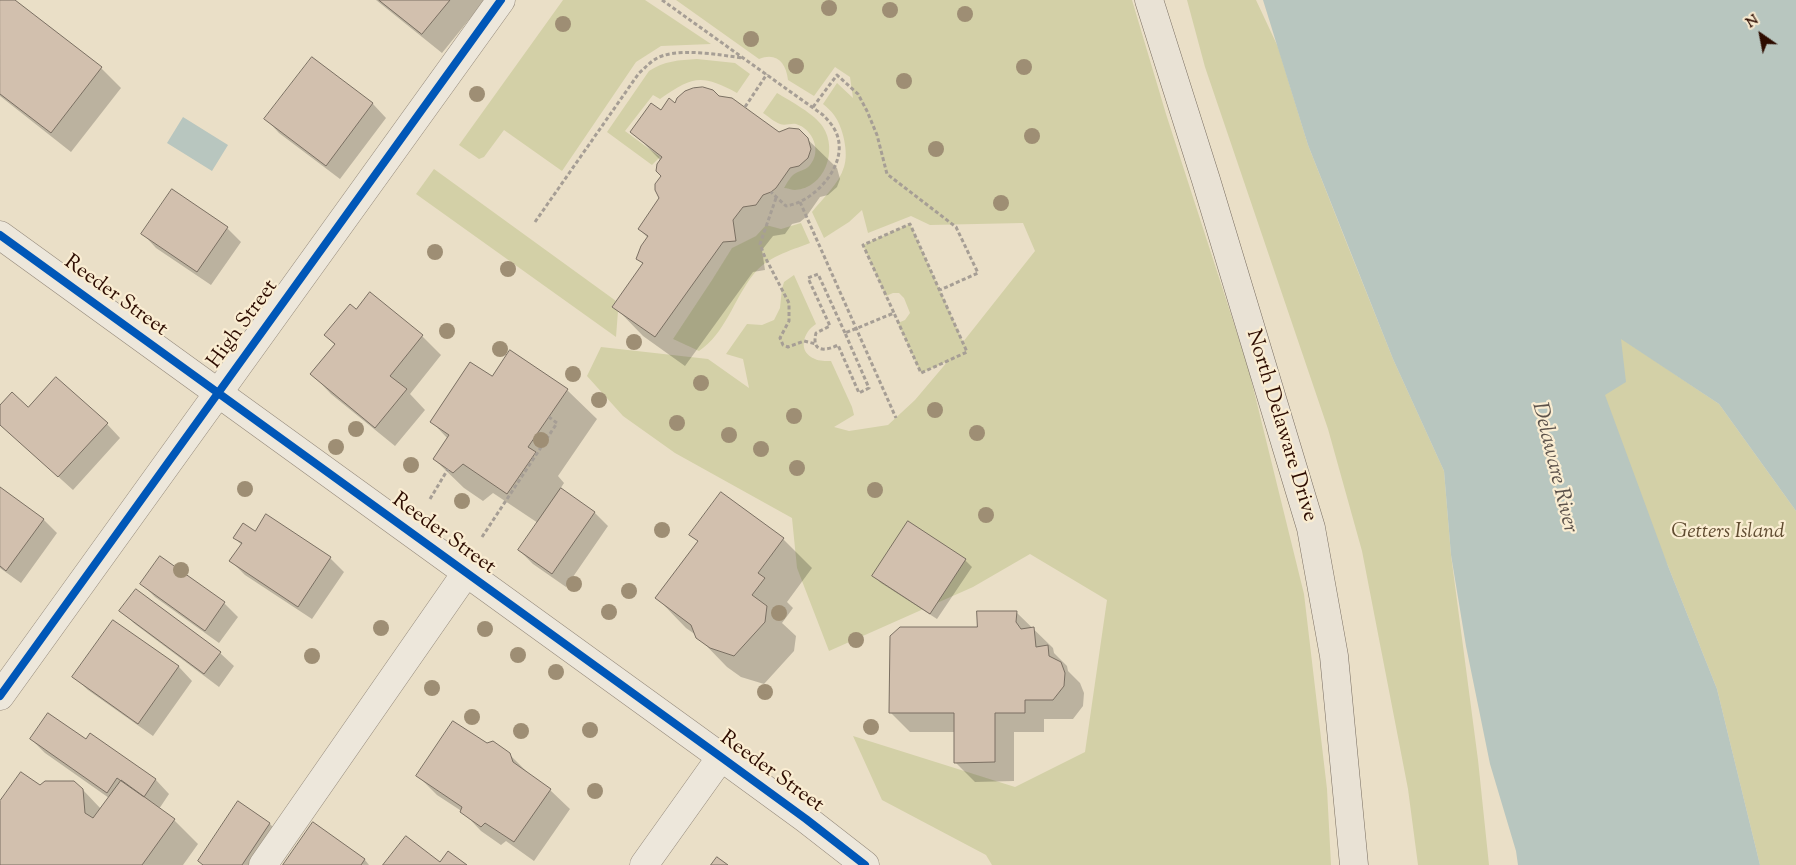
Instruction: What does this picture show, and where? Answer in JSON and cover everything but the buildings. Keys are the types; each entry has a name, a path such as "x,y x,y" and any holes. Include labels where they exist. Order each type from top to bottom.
{"main road":[{"name":"North Delaware Drive","path":"1149,0 1212,199 1311,528 1334,656 1354,865"}],"street":[{"name":"High Street","path":"0,696 501,0"},
{"name":"Reeder Street","path":"0,235 721,757 865,865"},
{"path":"263,865 466,573"},
{"path":"644,865 721,757"}],"path":[{"path":"662,0 824,114 835,131 838,143 837,160 821,186 800,202 786,206 771,192"},
{"path":"536,222 639,73 655,59 677,53 703,53 744,58"},
{"path":"745,107 767,74"},
{"path":"813,107 837,75 858,94 867,111 877,135 887,174 956,227 978,273 940,290"},
{"path":"776,198 760,244 789,303 789,321 780,338 783,345 788,347 804,341 816,344 826,351 838,345 859,393 869,388 818,274 808,278 830,326 816,333 816,344"},
{"path":"800,202 896,418"},
{"path":"910,224 967,352 920,373 894,313 863,245 910,224"},
{"path":"846,334 894,313"},
{"path":"482,537 557,423 549,418"},
{"path":"430,499 448,469"}],"green space":[{"path":"563,0 645,0 711,44 661,46 636,62 562,171 504,130 484,157 479,159 459,145"},
{"path":"676,0 1132,0 1166,114 1248,367 1304,594 1327,789 1331,865 992,865 986,855 882,800 853,736 1015,787 1085,752 1107,600 1030,554 973,587 829,651 797,568 792,518 675,453 623,416 587,376 601,347 708,359 749,388 743,359 726,354 747,324 762,325 774,320 780,308 784,282 794,275 816,324 805,337 804,347 806,352 817,360 831,361 852,407 854,415 834,427 849,431 888,425 915,400 948,361 921,373 898,323 905,320 910,313 904,298 899,293 886,296 863,245 910,224 963,342 1035,251 1023,223 930,225 911,216 868,233 862,210 849,222 824,238 812,212 842,173 846,155 840,126 834,115 823,104 837,83 853,98 850,77 835,67 814,96 788,80 780,60 771,57 759,59"},
{"path":"1187,0 1256,0 1278,47 1308,145 1345,239 1393,359 1444,471 1451,555 1478,760 1489,865 1418,865 1408,789 1362,551 1328,429 1205,67"},
{"path":"697,59 735,63 750,74 737,93 706,80 697,80 681,86 660,99 653,95 625,131 660,157 652,165 607,132 649,71 666,63"},
{"path":"777,93 814,117 823,127 827,136 829,157 826,166 814,183 805,188 795,190 784,188 792,175 807,168 814,159 814,141 811,135 802,127 796,124 780,124 763,113"},
{"name":"Getters Island","path":"1463,128 1621,338 1719,404 1796,511 1796,865 1760,865 1717,689 1668,566"},
{"path":"434,169 616,301 612,307 618,311 616,337 416,194"},
{"path":"801,223 810,243 779,255 759,269 746,284 723,326 708,344 699,351 673,339 732,248 756,236 766,225 781,229"}],"water":[{"name":"Delaware River","path":"1263,0 1796,0 1796,511 1719,404 1621,339 1626,382 1605,395 1668,566 1717,689 1760,865 1518,865 1516,851 1490,764 1466,646 1451,555 1444,471 1393,359 1308,145"},
{"path":"183,117 228,145 212,171 167,143"}],"cycle path":[{"path":"0,696 501,0"},
{"path":"0,235 721,757 865,865"}]}
